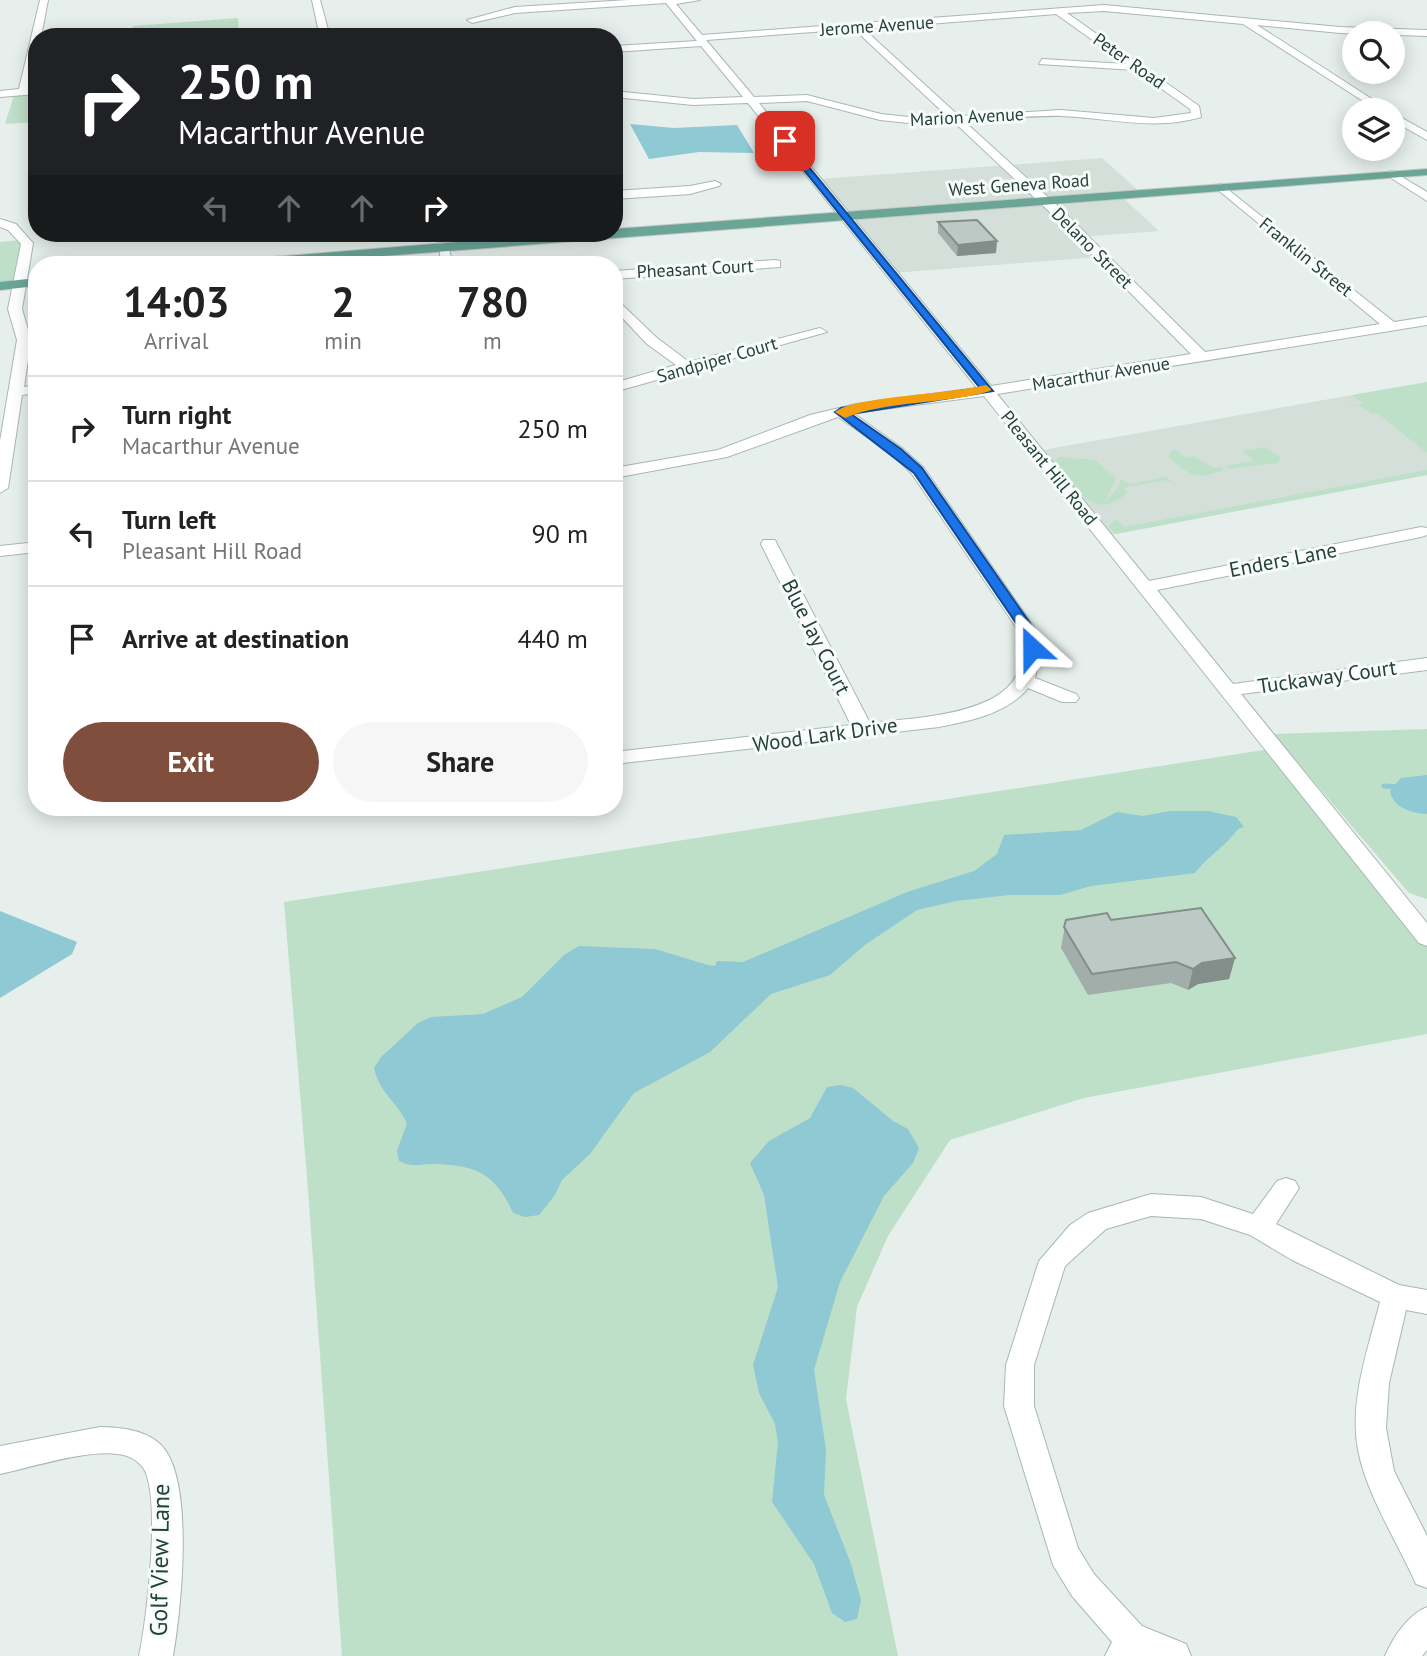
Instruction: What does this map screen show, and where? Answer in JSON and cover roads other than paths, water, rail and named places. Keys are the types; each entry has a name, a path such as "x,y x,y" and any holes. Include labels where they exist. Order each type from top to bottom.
{"main road":[{"name":"West Geneva Road","path":"623,232 1427,172"},
{"name":"West Geneva Road","path":"325,256 413,248 428,242"},
{"name":"West Geneva Road","path":"470,242 490,242"},
{"path":"0,286 28,283"}],"street":[{"path":"38,28 44,0"},
{"path":"316,0 322,28"},
{"path":"509,0 515,10"},
{"path":"472,20 515,10 696,0"},
{"name":"Pleasant Hill Road","path":"669,1 846,215 1427,938"},
{"name":"Jerome Avenue","path":"623,48 1056,10 1116,8 1340,30 1427,33"},
{"name":"Peter Road","path":"1056,10 1195,108 1197,115"},
{"path":"1242,20 1365,98"},
{"name":"Delano Street","path":"857,27 1044,200 1202,358"},
{"path":"1414,33 1427,40"},
{"path":"1042,62 1137,67"},
{"path":"24,92 28,74"},
{"path":"636,97 648,85"},
{"path":"0,94 28,92"},
{"name":"Marion Avenue","path":"623,95 693,102 807,98 897,120 957,120 1061,113 1154,121 1180,120 1197,115"},
{"path":"1405,123 1427,137"},
{"path":"1392,174 1427,197"},
{"path":"623,194 690,190 715,184"},
{"name":"Franklin Street","path":"1221,187 1392,327"},
{"path":"0,223 12,227 27,243 15,309 24,340 0,488"},
{"name":"Pheasant Court","path":"623,274 775,264"},
{"path":"623,310 652,341 687,367"},
{"name":"Macarthur Avenue","path":"623,471 722,453 797,424 841,412 1427,321"},
{"path":"20,326 28,325"},
{"name":"Sandpiper Court","path":"623,385 820,332"},
{"path":"16,392 28,390"},
{"path":"841,412 909,461 936,494 1027,629 1032,656 1024,680 1069,698"},
{"name":"Enders Lane","path":"1144,587 1421,532"},
{"name":"Blue Jay Court","path":"769,544 863,729"},
{"path":"0,551 28,548"},
{"name":"Tuckaway Court","path":"1228,690 1427,663"},
{"name":"Wood Lark Drive","path":"623,757 710,750 975,711 1013,693 1024,680"},
{"path":"1259,1227 1286,1188"},
{"path":"1174,1656 1126,1647 1083,1585 1057,1538 1019,1406 1020,1365 1053,1261 1080,1233 1097,1221 1151,1205 1201,1208 1259,1227 1302,1252 1395,1296 1427,1302"},
{"path":"1395,1296 1372,1403 1372,1443 1378,1470 1427,1573"},
{"name":"Golf View Lane","path":"0,1460 100,1440 134,1444 147,1451 163,1477 161,1649"},
{"path":"1402,1656 1427,1623"}],"water":[{"path":"630,124 674,128 737,125 754,153 699,152 649,159"},
{"path":"1427,775 1427,814 1409,811 1395,802 1390,791 1401,778"},
{"path":"1170,811 1208,811 1236,817 1244,827 1238,829 1195,873 1091,886 1060,895 1009,895 956,901 917,910 865,945 830,975 771,994 710,1052 634,1093 590,1154 562,1180 555,1195 539,1215 525,1217 513,1213 498,1188 481,1173 459,1166 411,1165 399,1161 397,1151 407,1123 377,1077 374,1068 381,1057 418,1023 431,1017 483,1014 522,997 564,955 579,946 655,949 715,966 717,961 743,962 907,892 974,871 997,854 1004,835 1081,830 1117,812 1143,816"},
{"path":"0,911 77,942 72,954 0,998"},
{"path":"841,1085 853,1088 893,1121 908,1129 919,1148 913,1163 884,1196 840,1282 814,1370 826,1450 824,1495 851,1564 861,1600 857,1619 845,1622 832,1613 814,1564 772,1502 778,1442 775,1424 759,1393 753,1365 778,1287 764,1195 750,1163 769,1141 810,1118 827,1087"}],"waterway":[{"path":"1384,786 1402,787"}]}
